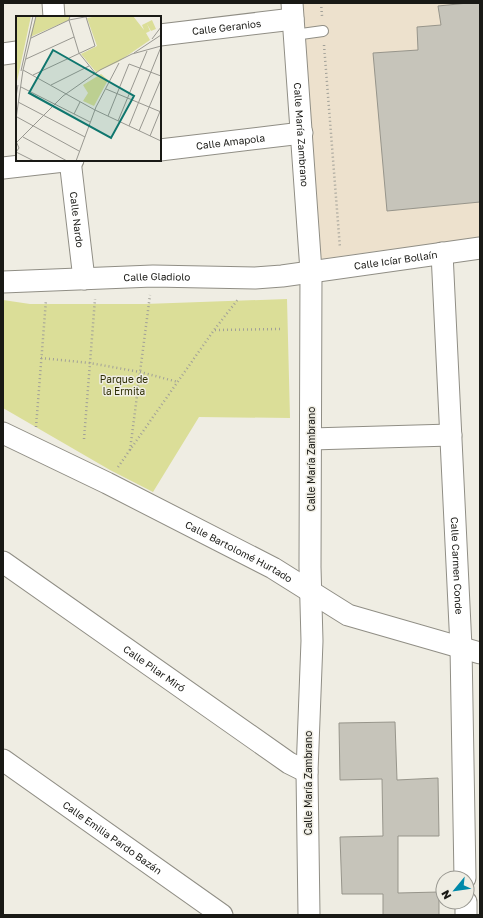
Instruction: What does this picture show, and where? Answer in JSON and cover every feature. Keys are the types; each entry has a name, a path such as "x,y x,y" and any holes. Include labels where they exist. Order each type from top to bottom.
{"street":[{"path":"53,3 54,16"},
{"name":"Calle Geranios","path":"161,35 293,19"},
{"name":"Calle María Zambrano","path":"293,19 311,271 310,568 312,592 312,640 307,772 309,915"},
{"path":"3,54 16,52"},
{"name":"Calle Amapola","path":"161,150 302,133"},
{"path":"3,168 62,161"},
{"name":"Calle Nardo","path":"71,161 90,279"},
{"name":"Calle Icíar Bollaín","path":"311,271 480,248"},
{"name":"Calle Carmen Conde","path":"442,253 451,435 471,650 465,870"},
{"name":"Calle Gladiolo","path":"3,282 153,276 254,278 282,276 311,271"},
{"name":"Calle Bartolomé Hurtado","path":"3,433 107,483 273,568 348,615 471,650"},
{"path":"311,439 451,435"},
{"name":"Calle Pilar Miró","path":"3,562 289,763 307,772"},
{"name":"Calle Emilia Pardo Bazán","path":"3,760 222,915"}],"lane":[{"path":"293,19 323,31"}],"path":[{"path":"130,451 153,276"},
{"path":"107,483 214,330 254,278"},
{"path":"84,439 90,363 90,279"},
{"path":"34,448 47,280"},
{"path":"214,330 280,329"},
{"path":"41,358 90,363 140,372 178,382"}],"shaded area":[{"path":"303,3 480,3 480,237 320,259"}],"green space":[{"name":"Parque de la Ermita","path":"287,299 290,418 199,417 153,492 110,470 3,408 3,300 30,304 145,304"}],"building":[{"path":"480,3 480,202 387,211 373,53 418,50 417,27 441,25 438,6"},
{"path":"395,722 397,780 438,778 439,836 398,836 398,893 435,892 435,910 439,910 439,915 383,915 383,894 342,894 340,837 383,836 382,779 340,780 339,723"}]}
